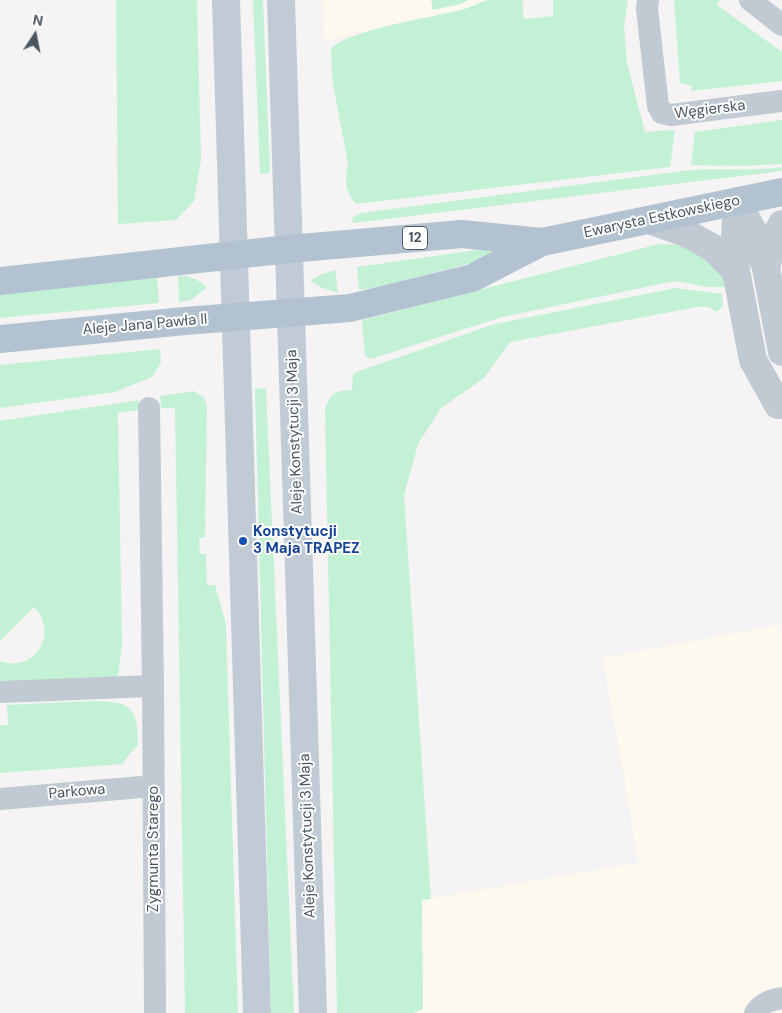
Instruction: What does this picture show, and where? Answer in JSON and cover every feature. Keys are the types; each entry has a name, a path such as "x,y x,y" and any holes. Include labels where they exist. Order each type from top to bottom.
{"main road":[{"path":"226,0 257,1013"},
{"name":"Aleje Konstytucji 3 Maja","path":"281,0 313,1013"},
{"name":"Ewarysta Estkowskiego","path":"291,314 350,308 472,278 542,242 782,192"},
{"name":"Ewarysta Estkowskiego","path":"289,249 462,234 542,242"},
{"name":"12","path":"0,281 289,249"},
{"name":"Aleje Jana Pawła II","path":"0,340 236,317 291,314"}],"street":[{"name":"Węgierska","path":"648,0 647,9 658,106 662,113 671,115 782,102"},
{"path":"750,0 782,25"},
{"path":"737,201 753,232 766,268 782,352"},
{"path":"737,201 736,271 753,360 780,414"},
{"path":"649,220 686,233 713,248 736,271"},
{"path":"766,268 774,238 782,224"},
{"path":"780,414 782,364"},
{"name":"Zygmunta Starego","path":"149,408 155,1013"},
{"path":"0,692 153,686"},
{"name":"Parkowa","path":"0,798 154,786"},
{"path":"755,1013 760,1006 770,1000 782,998"}],"shaded area":[{"path":"323,0 487,0 464,9 325,41"},
{"path":"779,625 782,637 782,1013 413,1013 423,1009 422,900 639,863 603,658"}],"green space":[{"path":"116,0 197,0 201,160 194,201 176,220 118,224"},
{"path":"253,0 263,0 270,173 260,174"},
{"path":"431,0 469,0 461,4 433,10"},
{"path":"487,0 522,0 524,19 553,16 553,0 628,0 624,25 627,63 645,132 675,130 670,167 356,204 346,186 348,164 332,78 331,49 340,42 372,30 461,10"},
{"path":"674,0 720,0 717,5 782,52 782,81 691,91 692,86 680,83"},
{"path":"782,120 782,164 738,166 691,165 695,132"},
{"path":"782,167 782,171 353,223 352,218 361,213 683,171"},
{"path":"659,244 684,245 716,262 731,287 707,287 675,281 502,317 370,359 365,356 362,320"},
{"path":"491,248 497,249 493,257 380,287 359,290 357,267"},
{"path":"335,270 338,293 322,288 310,281 320,275"},
{"path":"157,276 159,303 0,318 0,291"},
{"path":"178,276 194,278 207,287 191,300 179,302"},
{"path":"676,288 722,294 723,306 717,312 709,307 697,307 510,342 484,378 441,408 418,444 404,495 431,899 422,900 423,1009 413,1013 337,1013 325,409 327,403 334,394 352,390 353,374 495,324"},
{"path":"160,349 161,363 152,377 115,392 0,408 0,365"},
{"path":"255,388 266,389 294,1013 271,1013"},
{"path":"194,391 204,398 207,406 205,538 199,538 200,554 206,554 207,585 215,585 226,624 238,1013 185,1013 175,408 161,408 160,396"},
{"path":"139,400 139,410 118,413 122,644 117,686 10,692 0,680 0,661 19,663 28,660 40,647 44,631 40,614 34,607 0,641 0,421"},
{"path":"91,701 123,705 133,713 138,731 138,745 122,764 0,773 0,725 8,725 7,705"}],"place":[{"name":"Konstytucji 3 Maja TRAPEZ","path":"243,541"}]}
